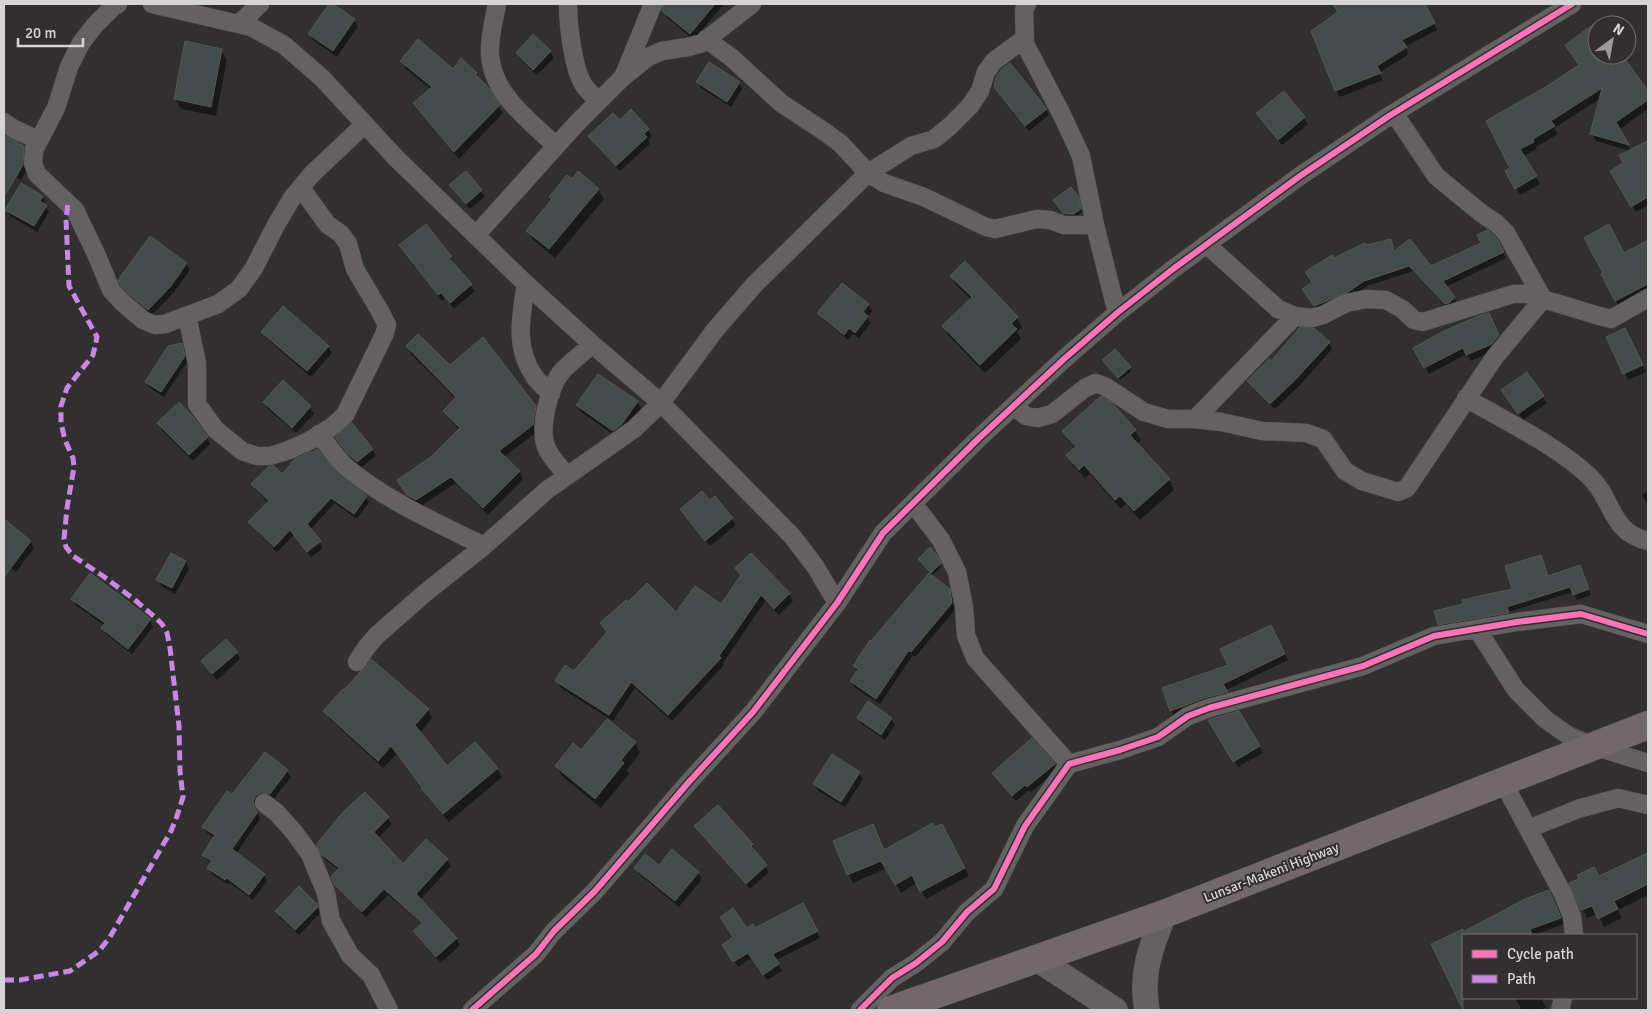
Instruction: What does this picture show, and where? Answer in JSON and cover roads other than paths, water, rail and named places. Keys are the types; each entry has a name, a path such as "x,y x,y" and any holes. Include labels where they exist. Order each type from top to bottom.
{"main road":[{"name":"Lunsar-Makeni Highway","path":"891,1010 1164,914 1648,725"},
{"path":"1148,1010 1144,994 1149,954 1164,914"},
{"path":"1037,958 1115,1010"}],"street":[{"path":"118,4 113,7 81,43 70,67 56,108 38,140 34,150 33,163 37,174 75,210 111,290 142,320 155,325 166,324 218,304 239,289 254,268 292,198 312,174 365,124"},
{"path":"152,4 251,27 284,45 322,78 396,158 526,284 592,344 662,403 792,536 815,566 837,602"},
{"path":"239,24 260,4"},
{"path":"497,4 490,53 492,69 498,84 512,104 556,146"},
{"path":"568,4 568,22 579,76 585,88 599,101"},
{"path":"622,78 653,4"},
{"path":"476,235 556,146 622,78 648,57 662,51 688,47 706,39 752,4"},
{"path":"1027,4 1024,10 1025,44 1081,156 1095,225 1117,313"},
{"path":"472,1010 536,954 554,931 595,891 688,783 753,712 837,602 883,533 978,439 1064,359 1117,313 1292,181 1394,113 1572,4"},
{"path":"706,39 732,58 781,103 841,144 868,173 884,183 924,197 986,227 995,229 1037,219 1050,220 1064,225 1095,225"},
{"path":"357,662 376,636 425,593 484,546 547,490 634,429 662,403 715,330 754,285 868,173 911,146 934,139 949,127 970,106 980,91 986,72 994,61 1024,39"},
{"path":"1394,113 1436,176 1496,223 1506,234 1543,299"},
{"path":"4,122 14,129 38,140"},
{"path":"187,316 197,363 196,404 215,429 242,451 257,456 270,456 289,450 309,441 333,426 344,415 384,335 387,325 355,269 348,244 341,234 327,224 300,188"},
{"path":"1206,244 1278,309 1295,316 1311,318 1323,315 1346,302 1366,299 1386,300 1402,308 1414,320 1423,322 1513,294 1527,294 1611,319 1648,298"},
{"path":"526,284 520,341 525,359 534,377 551,394"},
{"path":"1014,406 1026,416 1038,418 1052,414 1085,388 1096,383 1106,387 1144,412 1168,419 1194,418 1262,431 1306,433 1323,439 1345,471 1362,482 1398,492 1407,488 1414,480 1494,358 1543,299"},
{"path":"1194,418 1295,316"},
{"path":"567,476 548,451 545,442 544,424 548,400 563,371 592,344"},
{"path":"1466,398 1550,446 1590,476 1607,500 1614,517 1627,533 1648,541"},
{"path":"319,434 345,466 361,477 400,503 484,546"},
{"path":"913,503 941,540 957,572 964,607 966,635 975,658 1069,764"},
{"path":"860,1010 892,978 916,963 942,942 968,912 994,889 1024,826 1069,764 1158,737 1188,716 1209,708 1364,666 1434,636 1581,614 1648,634"},
{"path":"1477,629 1516,690 1545,719 1570,736 1593,746 1648,763"},
{"path":"1503,782 1572,916 1574,934"},
{"path":"1528,829 1578,809 1618,798 1648,805"},
{"path":"264,803 283,819 310,854 326,893 331,921 350,955 370,975 389,1010"}]}
